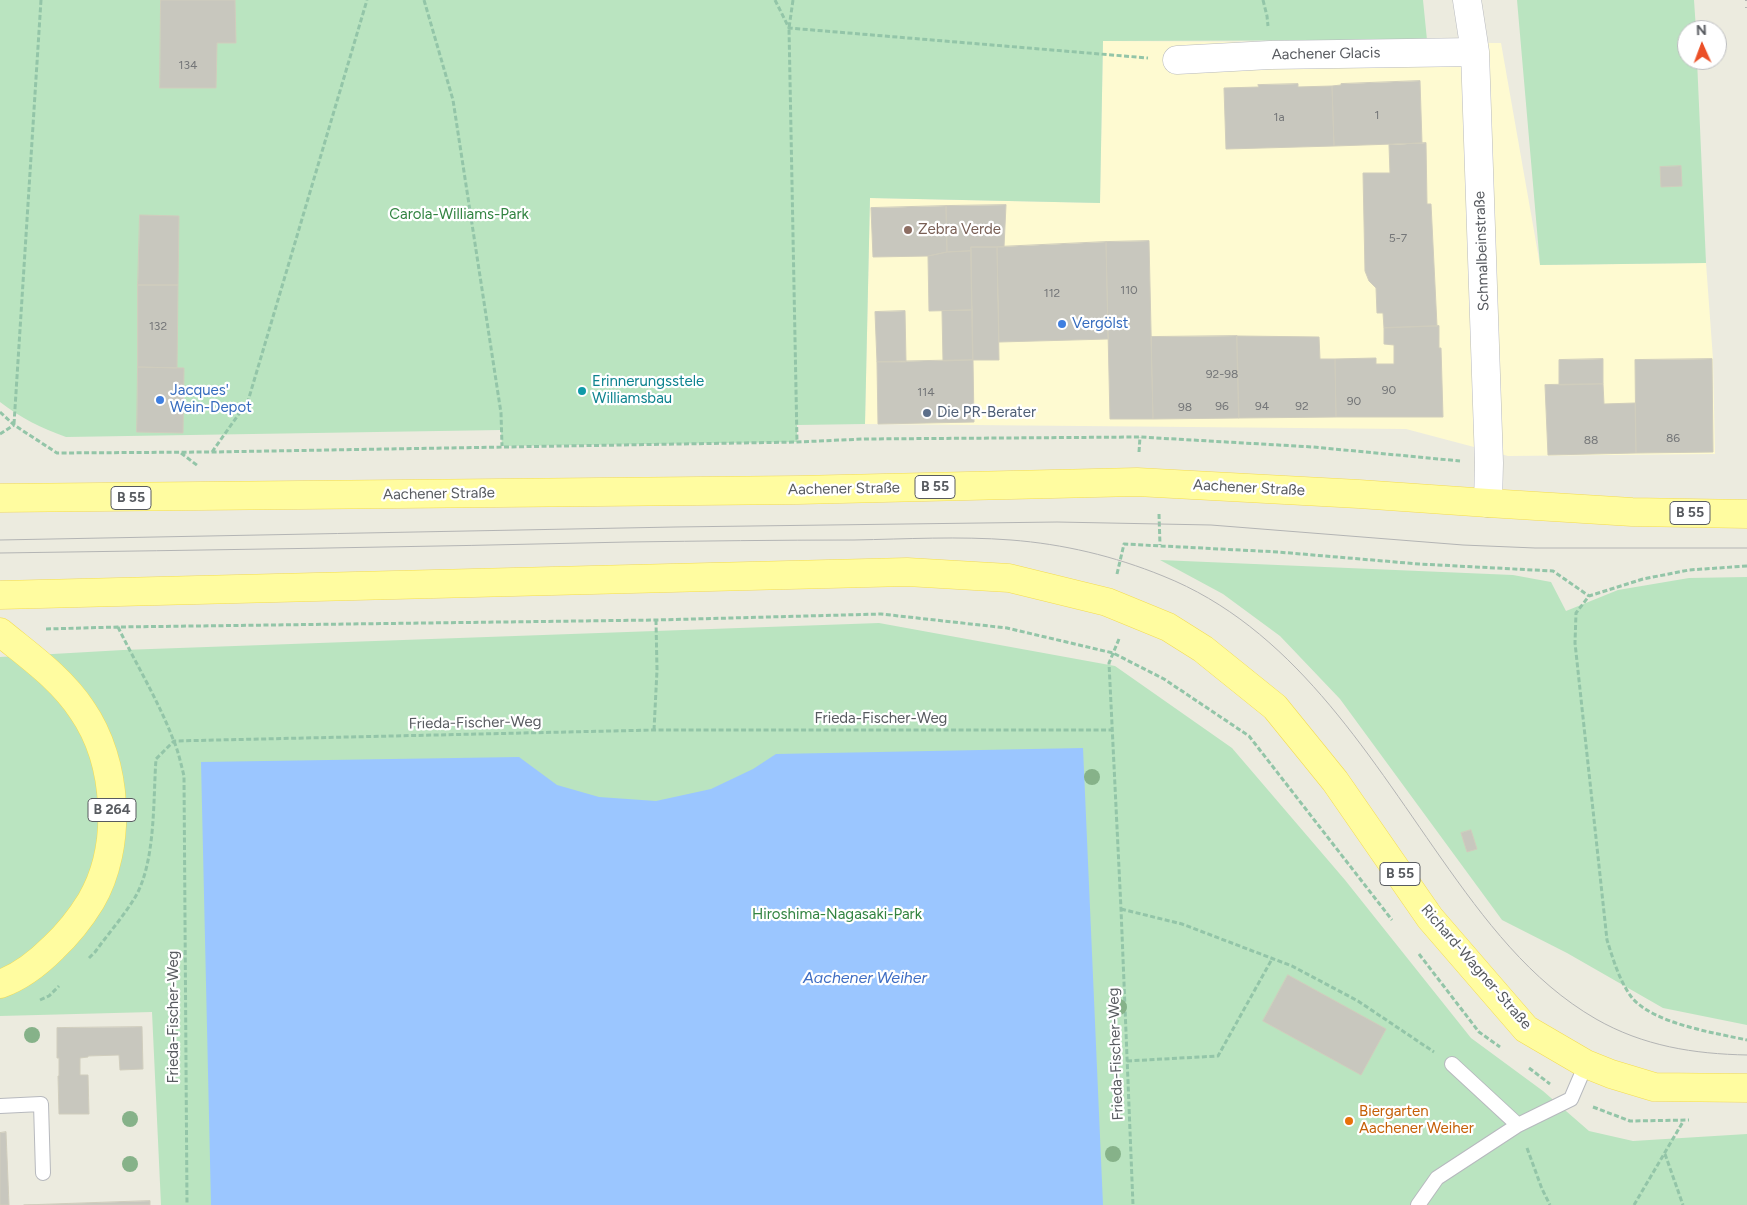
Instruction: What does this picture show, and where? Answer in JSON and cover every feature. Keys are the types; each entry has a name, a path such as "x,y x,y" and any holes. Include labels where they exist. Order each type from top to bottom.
{"main road":[{"path":"0,478 13,499"},
{"name":"Aachener Straße","path":"13,499 798,490 1137,482 1632,512 1747,514"},
{"name":"Richard-Wagner-Straße","path":"0,595 907,572 1009,578 1107,602 1168,627 1203,649 1275,707 1335,781 1430,918 1526,1029 1586,1064 1654,1087 1747,1088"},
{"name":"B 264","path":"0,632 57,679 83,710 101,745 111,784 113,824 106,863 95,891 69,933 41,960 7,982 0,984"}],"street":[{"name":"Schmalbeinstraße","path":"1467,0 1475,52 1489,463 1488,504"},
{"name":"Aachener Glacis","path":"1177,60 1270,55 1475,52"}],"lane":[{"path":"1452,1064 1518,1125"},
{"path":"1418,1205 1437,1178 1518,1125 1571,1099 1586,1064"},
{"path":"0,1106 41,1104 43,1173"}],"path":[{"path":"14,425 41,0"},
{"path":"212,452 248,401 367,0"},
{"path":"424,0 454,100 501,413 502,446"},
{"path":"775,0 789,28"},
{"path":"793,0 789,28 797,442"},
{"path":"1263,0 1267,16"},
{"path":"789,28 1177,60"},
{"path":"0,412 14,425 57,453 797,442 864,439 1140,437 1313,448 1489,463"},
{"path":"0,434 14,425"},
{"path":"1124,577 1116,575 1124,544 1278,552 1419,564 1553,571 1589,596"},
{"path":"1747,566 1689,570 1643,579 1589,596 1576,612 1575,643 1607,940 1617,971 1633,999 1653,1014 1687,1026 1747,1040"},
{"path":"41,629 656,620 881,614 1007,628 1113,653 1109,663 1112,730"},
{"path":"654,730 657,670 656,620"},
{"name":"Frieda-Fischer-Weg","path":"118,627 174,740 184,776 186,1205"},
{"name":"Frieda-Fischer-Weg","path":"174,740 654,730 1112,730 1133,1205"},
{"path":"135,898 147,867 156,759 174,740"},
{"path":"1121,909 1182,924 1292,966 1358,1001 1452,1064"},
{"path":"1127,1061 1218,1056 1272,959"},
{"path":"1634,1205 1684,1120"},
{"path":"1518,1125 1550,1205"},
{"path":"1664,1153 1683,1205"}],"shaded area":[{"path":"1103,41 1501,43 1540,265 1706,263 1713,359 1715,454 1508,456 1406,429 865,424 870,198 1100,203"}],"green space":[{"name":"Carola-Williams-Park","path":"0,0 1423,0 1427,40 1103,41 1100,203 870,198 865,424 797,425 797,442 502,446 501,430 66,437 32,422 0,402"},
{"path":"1517,0 1694,0 1695,20 1677,20 1677,70 1697,70 1706,263 1540,265"},
{"path":"1160,560 1513,575 1551,582 1566,611 1618,590 1689,578 1747,577 1747,1025 1663,1008 1567,953 1502,920 1340,699 1280,636 1223,594"},
{"name":"Hiroshima-Nagasaki-Park","path":"879,623 1115,666 1232,748 1345,880 1471,1038 1543,1091 1589,1131 1633,1141 1747,1134 1747,1205 161,1205 152,1012 0,1016 0,657 123,650"}],"water":[{"name":"Aachener Weiher","path":"1083,748 1103,1205 211,1205 201,762 519,757 557,785 599,797 656,801 711,789 753,769 776,754"}],"building":[{"path":"161,0 235,0 236,43 217,43 216,88 160,88"},
{"path":"1420,81 1422,143 1334,146 1332,86"},
{"path":"1298,84 1298,87 1332,86 1334,146 1226,149 1224,88"},
{"path":"1426,143 1427,204 1431,204 1437,326 1384,328 1383,313 1377,313 1376,288 1369,281 1365,271 1363,173 1390,173 1389,145"},
{"path":"1681,166 1682,186 1661,187 1660,167"},
{"path":"1006,205 1004,247 971,247 971,251 947,252 946,206"},
{"path":"946,206 947,252 928,256 873,257 871,208"},
{"path":"140,215 179,216 178,285 138,285"},
{"path":"1149,241 1153,419 1110,419 1106,242"},
{"path":"1106,242 1108,339 999,342 997,247"},
{"path":"971,247 997,247 999,360 973,360"},
{"path":"971,251 972,310 929,311 928,256 947,252"},
{"path":"138,285 178,285 177,368 138,367"},
{"path":"972,310 973,360 943,361 942,311"},
{"path":"905,311 906,362 877,362 875,312"},
{"path":"1439,326 1443,417 1336,417 1335,359 1376,358 1376,364 1394,364 1394,345 1384,344 1384,328"},
{"path":"1237,336 1239,418 1153,419 1151,337"},
{"path":"1237,336 1319,337 1320,359 1335,359 1336,417 1239,418"},
{"path":"1603,359 1603,384 1559,385 1559,360"},
{"path":"1712,359 1713,452 1636,453 1635,360"},
{"path":"973,360 974,422 878,424 877,362"},
{"name":"Jacques' Wein-Depot","path":"138,367 184,368 183,433 137,432"},
{"path":"1603,384 1604,404 1635,403 1636,453 1548,455 1545,385"},
{"path":"1471,830 1477,849 1467,852 1461,833"},
{"path":"1288,975 1386,1029 1361,1075 1263,1021"},
{"path":"142,1027 143,1069 120,1070 119,1055 80,1058 80,1075 88,1075 89,1114 59,1114 57,1028"},
{"path":"6,1132 9,1205 0,1205 0,1133"},
{"path":"150,1201 150,1205 24,1205"}],"tram line":[{"path":"0,540 675,527 1057,522 1211,525 1463,545 1535,548 1747,548"},
{"path":"0,553 952,538 1050,544 1126,562 1163,576 1209,598 1250,626 1287,659 1353,735 1457,881 1492,926 1529,967 1572,1004 1614,1028 1650,1042 1708,1053 1747,1055"}],"railway":[{"path":"1747,0 1747,9"}],"place":[{"name":"Zebra Verde","path":"908,230"},
{"name":"Vergölst","path":"1062,324"},
{"name":"Erinnerungsstele Williamsbau","path":"582,391"},
{"name":"Jacques' Wein-Depot","path":"160,400"},
{"name":"Die PR-Berater","path":"927,413"},
{"name":"Biergarten Aachener Weiher","path":"1349,1121"}]}
